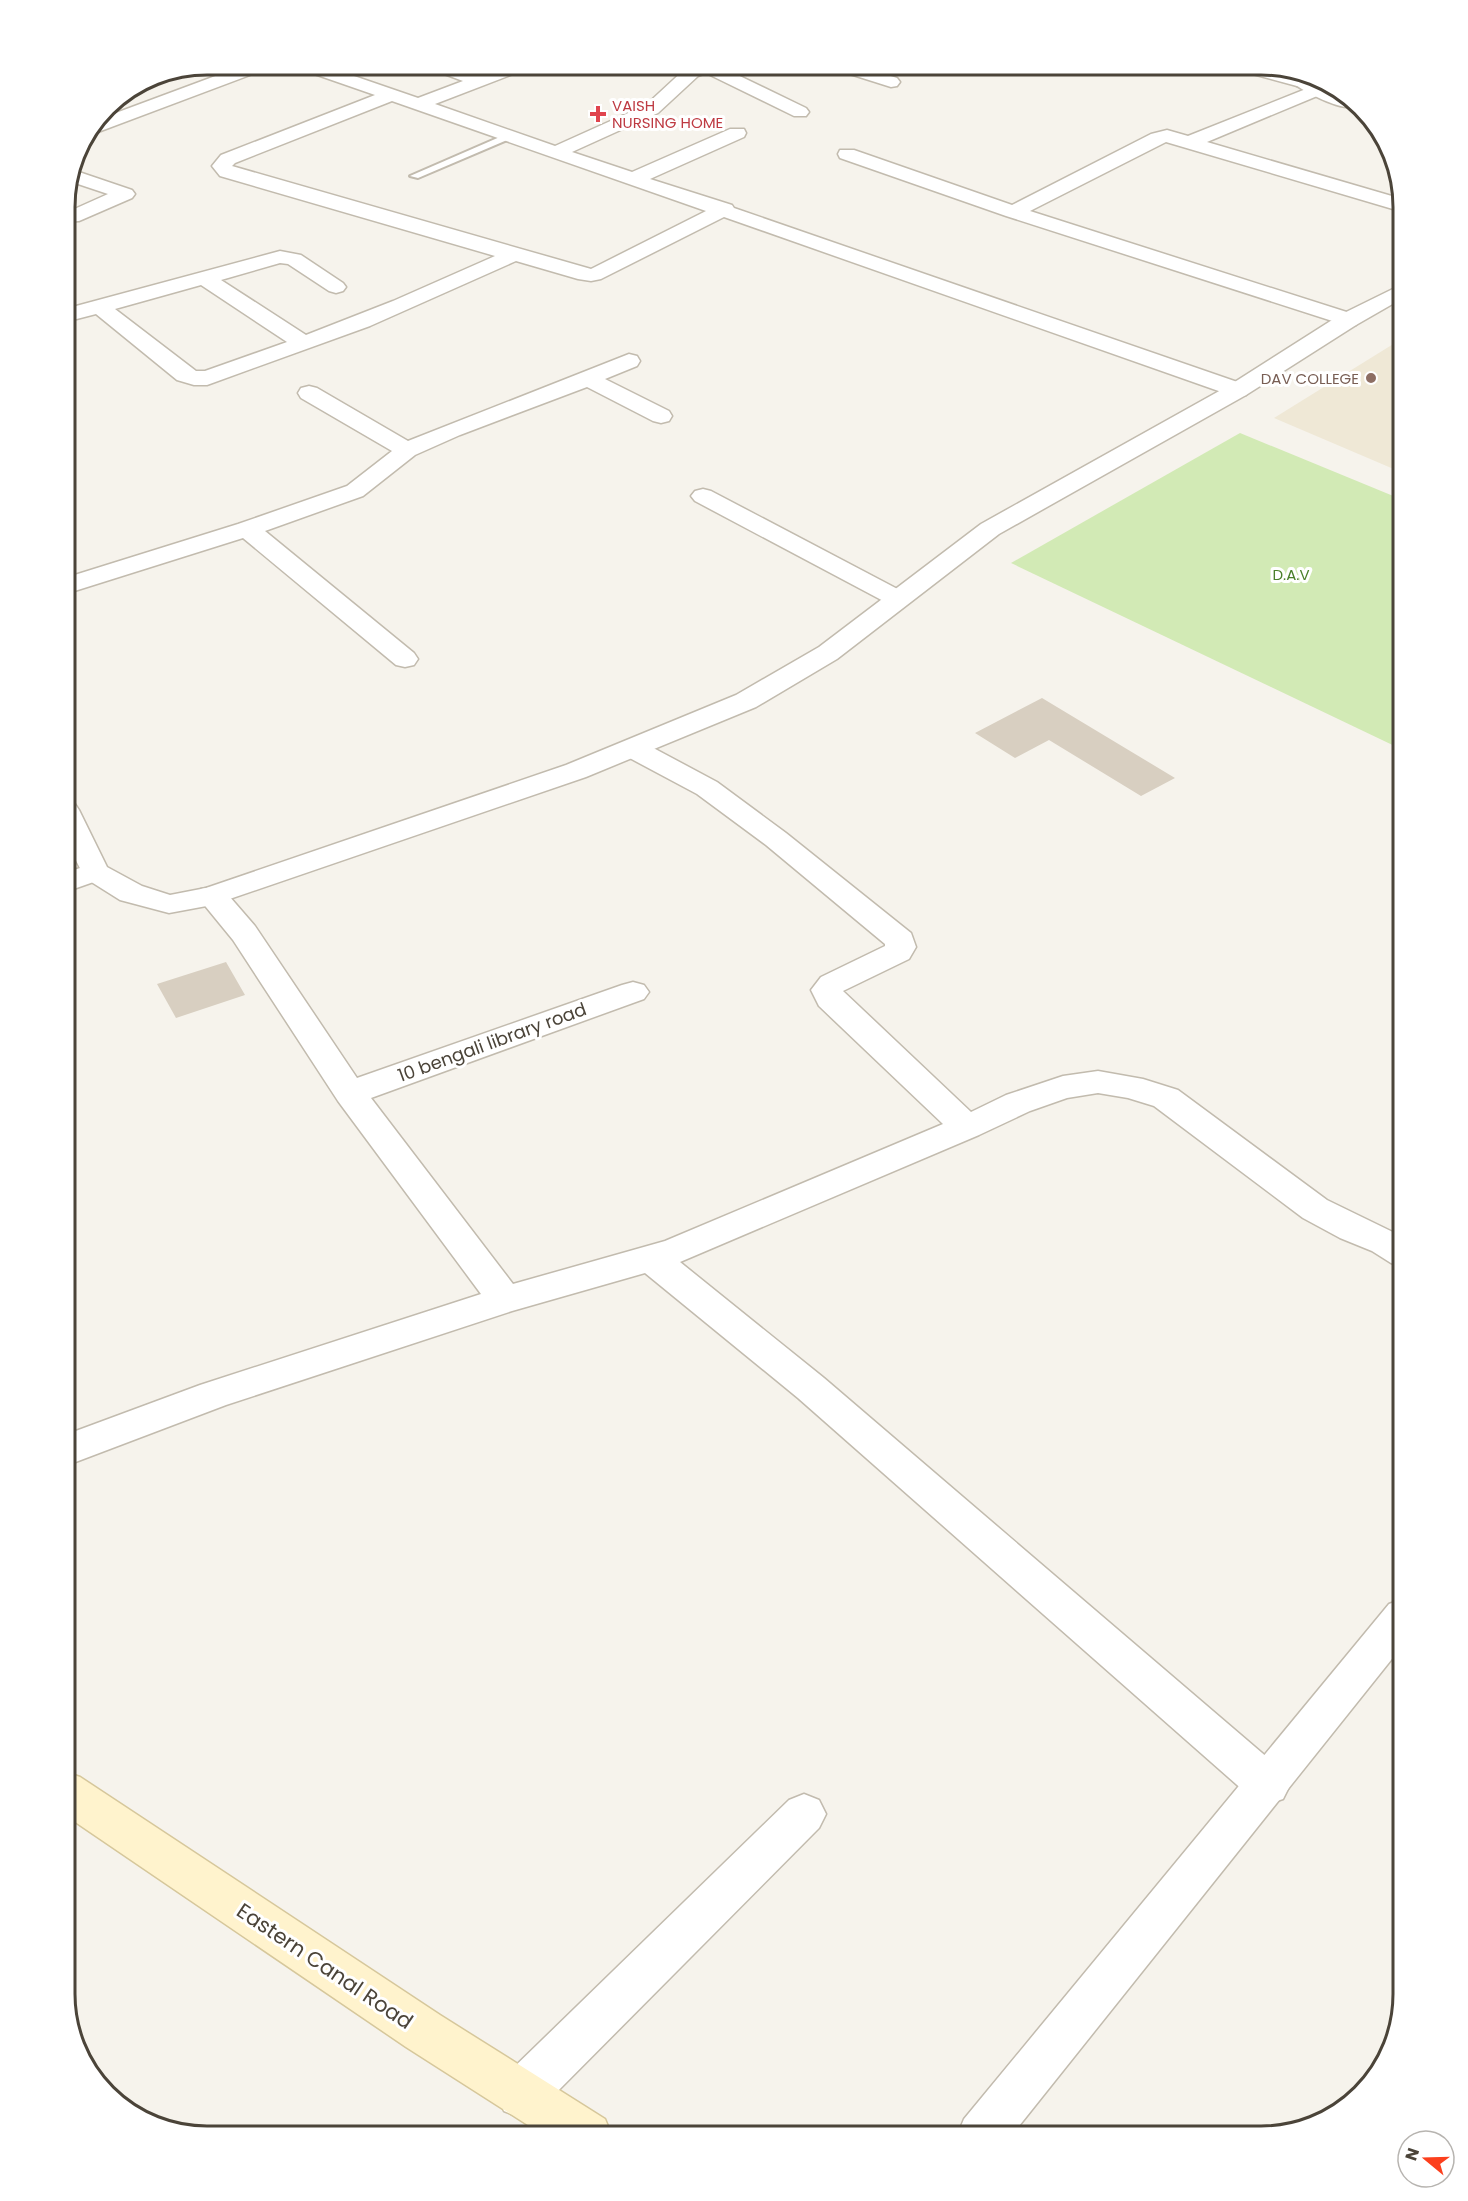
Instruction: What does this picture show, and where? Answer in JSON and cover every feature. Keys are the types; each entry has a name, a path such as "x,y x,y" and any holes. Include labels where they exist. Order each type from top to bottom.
{"main road":[{"name":"Eastern Canal Road","path":"75,1798 423,2031 572,2126"}],"street":[{"path":"106,122 231,75"},
{"path":"337,75 1238,390"},
{"path":"465,75 480,81"},
{"path":"418,104 495,75"},
{"path":"556,152 652,109 690,75"},
{"path":"727,75 800,112"},
{"path":"870,75 891,82"},
{"path":"1301,81 1330,95"},
{"path":"1191,142 1316,90"},
{"path":"392,95 228,159 222,166 227,171 513,255 591,275 601,273 725,209"},
{"path":"633,179 737,133"},
{"path":"1013,212 1158,138 1167,136 1393,203"},
{"path":"847,154 1013,212 1348,320"},
{"path":"75,215 103,206 125,194 78,178"},
{"path":"100,307 185,375 207,378 373,318 456,284 513,255"},
{"path":"75,313 280,257 294,259 336,287"},
{"path":"206,279 304,343"},
{"path":"75,831 94,872 131,893 169,904 212,896 634,749 746,701 828,653 990,529 1238,390 1348,320 1393,296"},
{"path":"75,583 247,529 355,491 372,479 385,465 407,450 452,430 588,379 629,361"},
{"path":"588,379 661,416"},
{"path":"309,393 407,450"},
{"path":"703,496 898,599"},
{"path":"247,529 405,659"},
{"path":"634,749 707,788 776,839 900,940 901,947 898,952 832,984 827,990 830,999 967,1127"},
{"path":"75,879 94,872"},
{"path":"212,896 244,933 350,1093 505,1300"},
{"name":"10 bengali library road","path":"350,1093 633,992"},
{"path":"75,1447 213,1395 505,1300 676,1251 1018,1103 1063,1087 1098,1082 1131,1087 1166,1098 1287,1191 1352,1229 1393,1247"},
{"path":"651,1258 811,1388 1268,1785"},
{"path":"989,2126 1393,1630"},
{"path":"521,2094 804,1814"}],"lane":[{"path":"415,176 508,136"}],"shaded area":[{"name":"DAV COLLEGE","path":"1393,344 1393,469 1274,418"}],"green space":[{"name":"D.A.V","path":"1240,433 1393,496 1393,745 1011,563"}],"building":[{"path":"1042,698 1175,778 1141,796 1049,740 1015,758 975,733"},
{"path":"226,962 245,995 176,1018 157,984"}],"place":[{"name":"VAISH NURSING HOME","path":"598,114"},
{"name":"DAV COLLEGE","path":"1371,378"}]}
